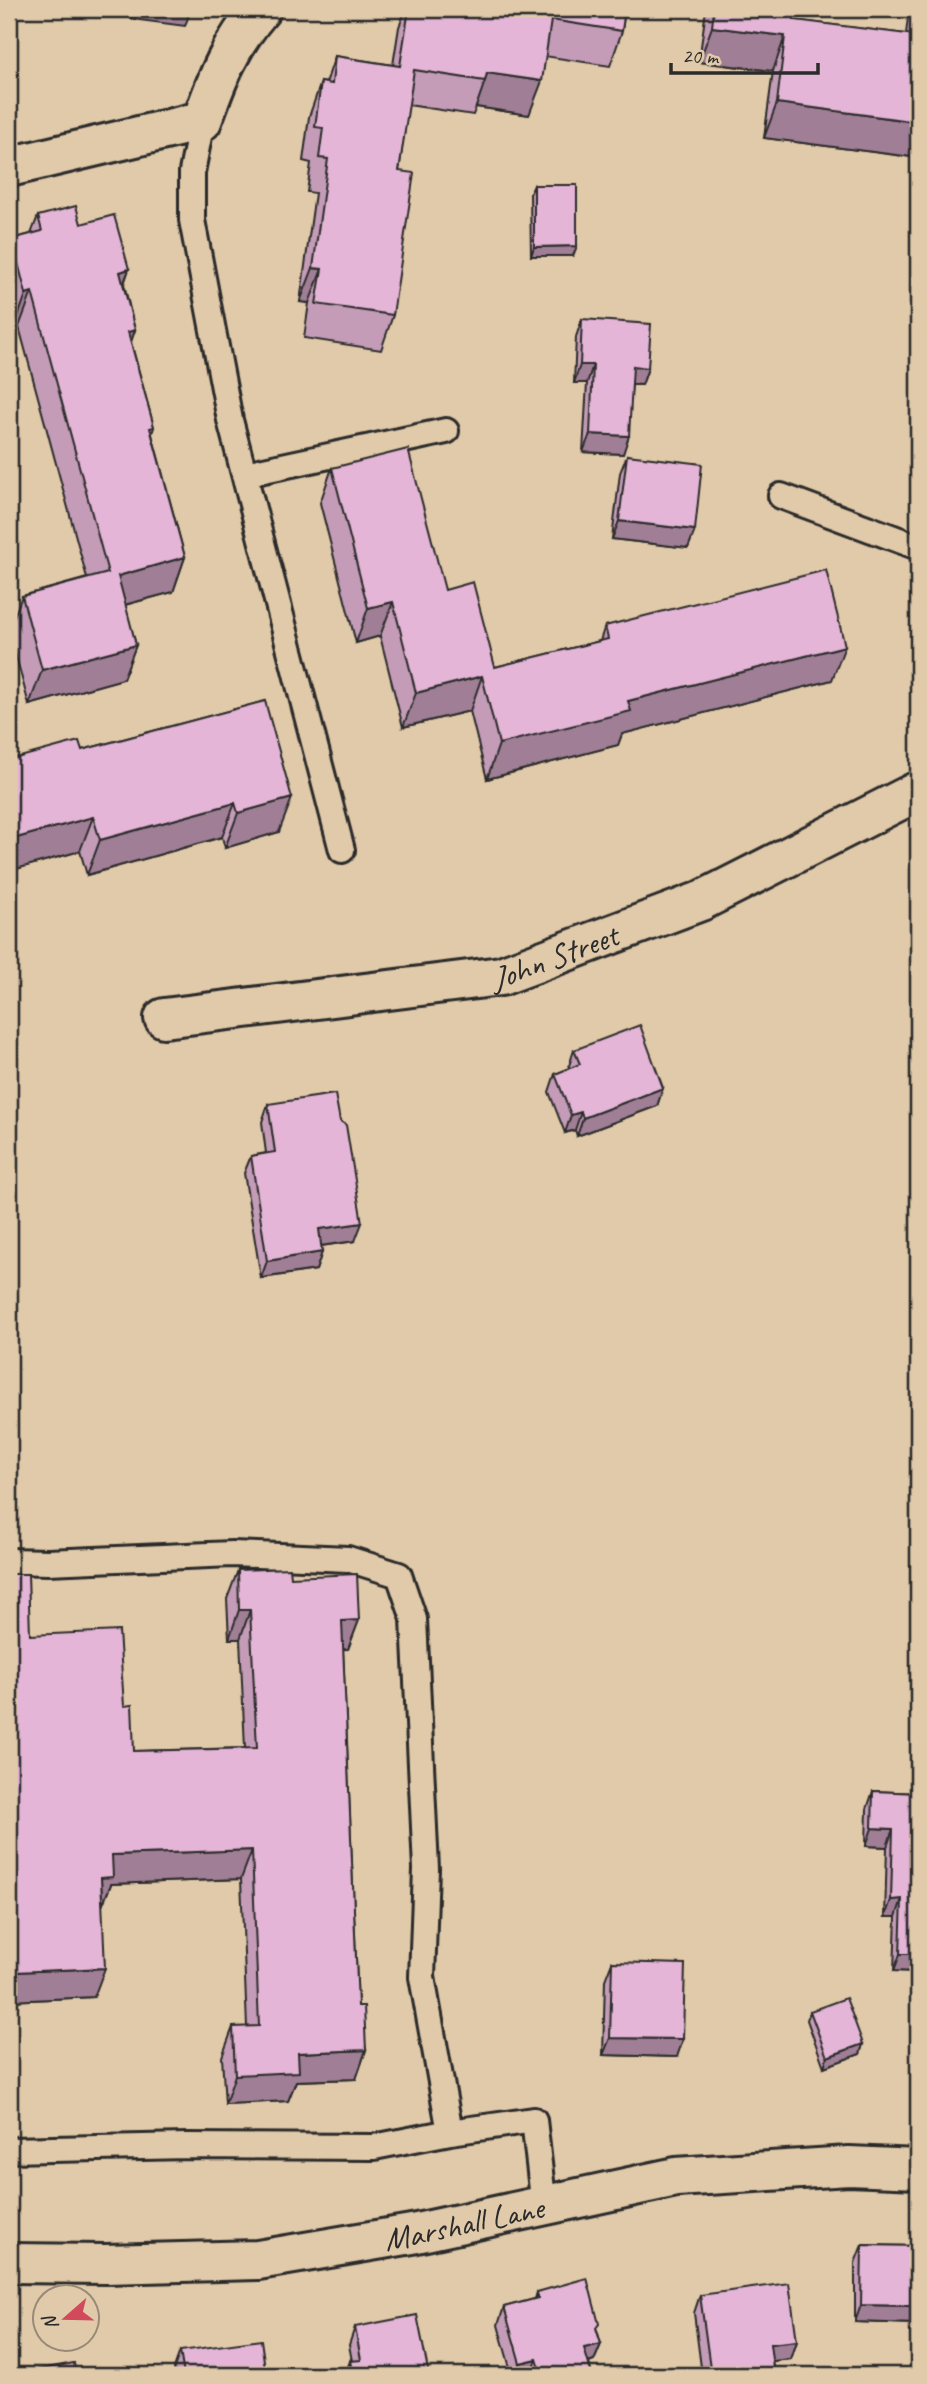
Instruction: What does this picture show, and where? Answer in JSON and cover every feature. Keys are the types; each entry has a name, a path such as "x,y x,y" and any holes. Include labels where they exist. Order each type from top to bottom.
{"street":[{"path":"9,167 202,121 217,79 240,33 261,9"},
{"name":"John Street","path":"163,1018 501,976 701,901 918,791"},
{"name":"Marshall Lane","path":"9,2263 104,2264 258,2260 412,2234 676,2176 849,2166 918,2169"}],"lane":[{"path":"202,121 192,172 192,220 230,419 342,850"},
{"path":"245,474 446,431"},
{"path":"781,496 918,547"},
{"path":"9,1560 48,1562 232,1554 348,1559 399,1575 414,1619 426,1869 422,1977 450,2132"},
{"path":"9,2150 187,2146 374,2147 450,2132 534,2120 544,2207"}],"building":[{"path":"409,9 625,9 622,31 551,20 542,81 487,73 485,81 414,70 399,171 414,173 393,315 316,304 322,269 313,268 328,159 319,158 323,128 315,127 321,82 332,84 335,56 400,66"},
{"path":"714,9 795,9 794,20 914,35 918,9 918,122 777,103 785,36 712,27"},
{"path":"534,185 577,185 577,246 534,247"},
{"path":"76,206 81,224 114,215 129,269 120,272 135,330 128,332 154,427 150,428 185,557 118,576 136,645 42,670 22,596 108,573 32,292 26,294 12,239 42,231 38,216"},
{"path":"582,319 651,324 648,368 633,366 629,436 590,434 593,365 580,365"},
{"path":"408,449 445,590 473,582 495,667 608,639 605,626 826,570 845,646 628,701 631,711 499,744 482,676 416,693 393,602 368,608 332,468"},
{"path":"627,455 702,464 695,530 619,521"},
{"path":"265,701 292,798 238,813 235,803 100,840 93,817 9,840 9,760 79,741 82,750"},
{"path":"640,1025 663,1088 583,1118 581,1112 571,1115 555,1074 580,1064 574,1050"},
{"path":"335,1094 340,1121 346,1125 362,1223 319,1229 322,1252 267,1261 251,1156 275,1152 268,1104"},
{"path":"290,1568 291,1577 357,1574 359,1620 342,1621 358,2006 364,2006 366,2050 298,2053 299,2072 235,2075 233,2027 259,2026 252,1850 112,1855 113,1877 101,1878 105,1968 15,1972 14,1965 9,1965 9,1574 28,1574 30,1635 119,1631 124,1706 132,1705 134,1751 257,1748 250,1610 239,1610 238,1570"},
{"path":"873,1791 918,1793 918,1954 900,1954 902,1899 891,1900 893,1829 872,1828"},
{"path":"612,1962 685,1964 683,2039 610,2038"},
{"path":"846,1998 863,2044 827,2057 810,2011"},
{"path":"862,2245 918,2246 918,2306 861,2305"},
{"path":"587,2278 599,2324 596,2328 601,2344 584,2348 592,2375 542,2375 537,2359 520,2363 504,2307 538,2298 537,2292"},
{"path":"789,2283 797,2341 770,2344 774,2375 711,2375 700,2295"},
{"path":"417,2315 429,2375 353,2375 350,2361 361,2360 355,2327"},
{"path":"261,2340 266,2375 184,2375 180,2351"},
{"path":"74,2363 76,2375 9,2375"}]}
